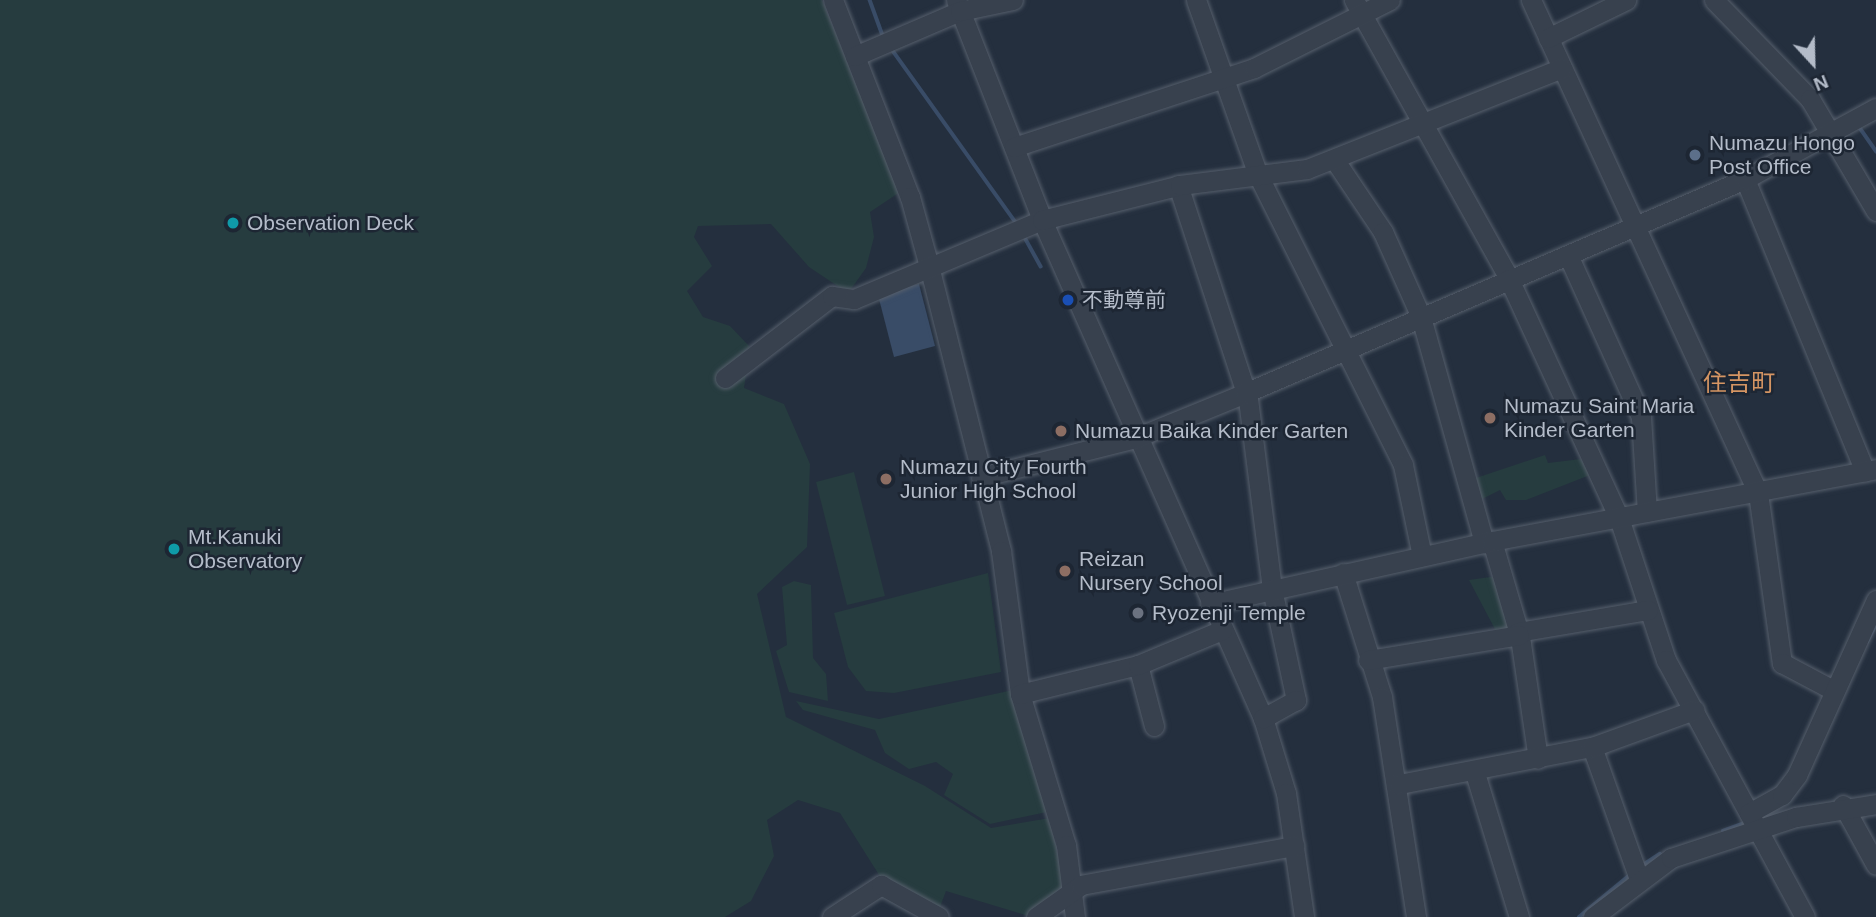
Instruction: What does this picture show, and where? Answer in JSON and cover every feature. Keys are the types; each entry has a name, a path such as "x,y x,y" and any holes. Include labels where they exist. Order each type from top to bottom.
{"street":[{"path":"833,0 910,197 929,266 1001,551 1020,694 1066,845 1075,917"},
{"path":"855,56 958,5 1013,0"},
{"path":"1196,0 1220,79 1258,175 1403,465 1422,556"},
{"path":"1014,147 1220,79 1358,6 1390,0"},
{"path":"1531,0 1758,493 1782,663 1833,690"},
{"path":"1548,38 1626,0"},
{"path":"1714,0 1833,132 1876,211"},
{"path":"958,5 1042,220 1135,438 1263,718 1294,846 1304,917"},
{"path":"1358,6 1427,122 1510,279 1619,518 1648,610 1694,710 1805,917"},
{"path":"725,378 832,296 854,299 1042,220 1178,185 1258,175 1334,159 1562,68"},
{"path":"981,477 1135,438 1245,393 1745,179 1876,108"},
{"path":"1334,159 1383,232 1421,317 1488,542 1519,633 1538,759"},
{"path":"1210,604 1488,542 1870,470 1745,179"},
{"path":"1178,185 1245,393 1272,589 1296,700 1263,718"},
{"path":"1568,255 1641,417 1647,512"},
{"path":"1343,573 1399,784 1416,917"},
{"path":"1753,821 1782,795 1797,775 1833,690 1876,600"},
{"path":"1368,660 1648,610"},
{"path":"1020,694 1138,665 1222,630"},
{"path":"1138,665 1154,726"},
{"path":"1399,784 1475,773 1592,747 1694,710"},
{"path":"1592,747 1639,879"},
{"path":"1475,773 1519,917"},
{"path":"1604,913 1639,879 1671,858 1753,821 1843,805 1876,804"},
{"path":"1843,805 1876,865"},
{"path":"1036,917 1070,890 1294,846"},
{"path":"832,917 881,884 939,917"}],"green space":[{"path":"0,0 822,0 900,192 870,212 874,237 866,268 851,289 842,289 809,267 771,224 698,226 694,237 712,266 687,291 703,317 730,326 750,347 744,388 784,404 810,464 807,547 757,594 786,717 925,786 991,828 1050,818 1065,888 1032,917 946,891 937,915 886,886 840,813 798,800 767,820 774,856 751,901 725,917 0,917"},
{"path":"1545,455 1548,463 1581,459 1590,475 1526,500 1506,500 1500,490 1476,502 1470,480"},
{"path":"854,472 885,596 847,605 816,482"},
{"path":"988,573 1001,672 894,693 866,691 848,667 834,613"},
{"path":"1497,576 1515,629 1497,633 1469,580"},
{"path":"794,581 811,585 813,658 826,674 828,701 789,692 776,651 787,645 782,587"},
{"path":"1013,690 1047,812 990,824 944,795 953,774 936,762 909,769 885,753 875,730 803,710 796,701 879,719"}],"water":[{"path":"919,284 935,346 894,357 878,295"}],"waterway":[{"path":"870,0 883,36"},
{"path":"891,48 1017,224"},
{"path":"1858,125 1876,151"},
{"path":"1023,234 1041,266"},
{"path":"1867,642 1876,624"},
{"path":"1723,831 1745,823"},
{"path":"1643,865 1660,854"},
{"path":"1579,917 1631,874"}],"place":[{"name":"Numazu Hongo Post Office","path":"1695,155"},
{"name":"Observation Deck","path":"233,223"},
{"name":"不動尊前","path":"1068,300"},
{"name":"Numazu Saint Maria Kinder Garten","path":"1490,418"},
{"name":"Numazu Baika Kinder Garten","path":"1061,431"},
{"name":"Numazu City Fourth Junior High School","path":"886,479"},
{"name":"Mt.Kanuki Observatory","path":"174,549"},
{"name":"Reizan Nursery School","path":"1065,571"},
{"name":"Ryozenji Temple","path":"1138,613"}],"district":[{"name":"住吉町","path":"1739,383"}]}
